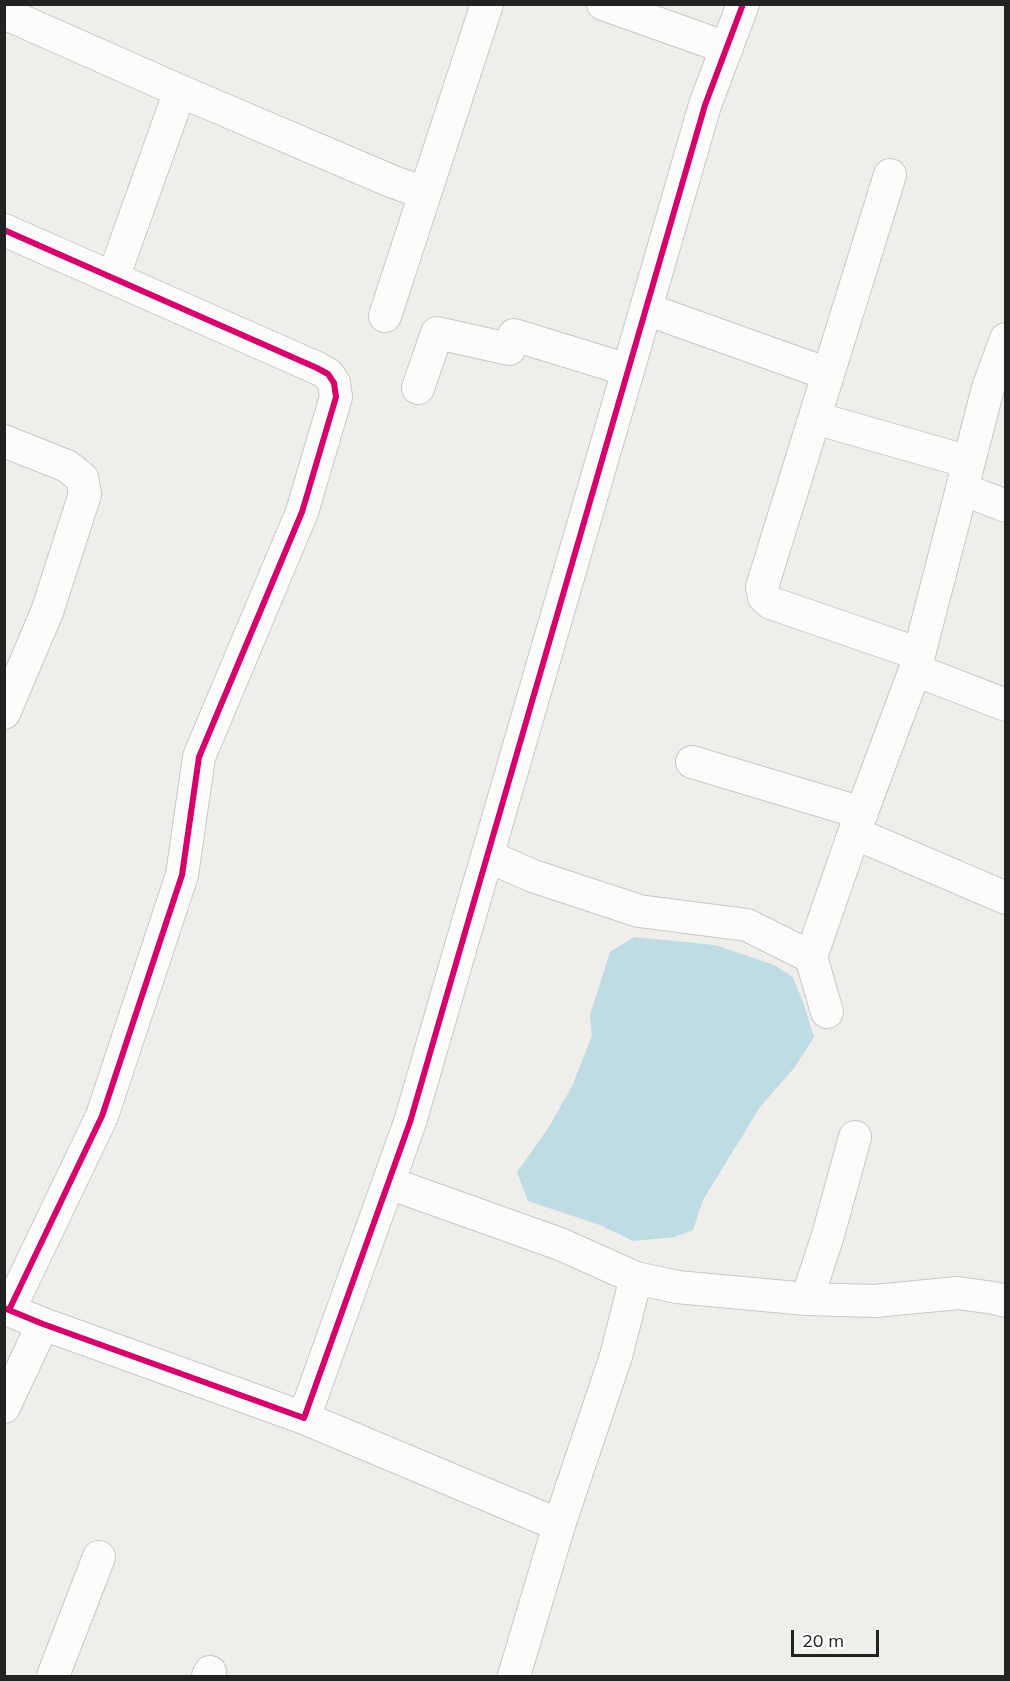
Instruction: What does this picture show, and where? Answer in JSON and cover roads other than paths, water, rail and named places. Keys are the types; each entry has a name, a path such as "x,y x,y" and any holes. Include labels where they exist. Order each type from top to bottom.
{"street":[{"path":"385,316 487,4"},
{"path":"603,4 727,48"},
{"path":"304,1418 410,1122 705,105 743,4"},
{"path":"13,12 180,91 424,194"},
{"path":"113,278 180,91"},
{"path":"891,175 762,587 764,597 771,603 917,662 1005,705"},
{"path":"4,230 317,368 328,374 334,383 336,396 302,512 199,757 182,875 102,1116 7,1309 304,1418 559,1525"},
{"path":"646,309 828,374"},
{"path":"418,388 437,333 509,349 514,335 628,370"},
{"path":"826,1012 811,957 917,662 988,388 1005,339"},
{"path":"815,418 966,475 1005,506"},
{"path":"4,441 67,466 82,478 85,494 47,612 4,713"},
{"path":"692,762 858,823 1005,898"},
{"path":"487,856 532,876 639,912 747,926 811,957"},
{"path":"807,1299 828,1235 855,1137"},
{"path":"389,1183 560,1244 636,1278 677,1287 807,1299 875,1301 958,1293 1005,1301"},
{"path":"514,1677 559,1525 616,1356 636,1278"},
{"path":"4,1407 43,1324"},
{"path":"53,1677 99,1557"}],"water":[{"path":"634,937 715,945 774,965 793,977 814,1037 795,1067 760,1107 703,1200 693,1230 675,1237 633,1241 600,1225 528,1201 517,1172 549,1127 572,1086 592,1036 590,1015 610,952"}]}
